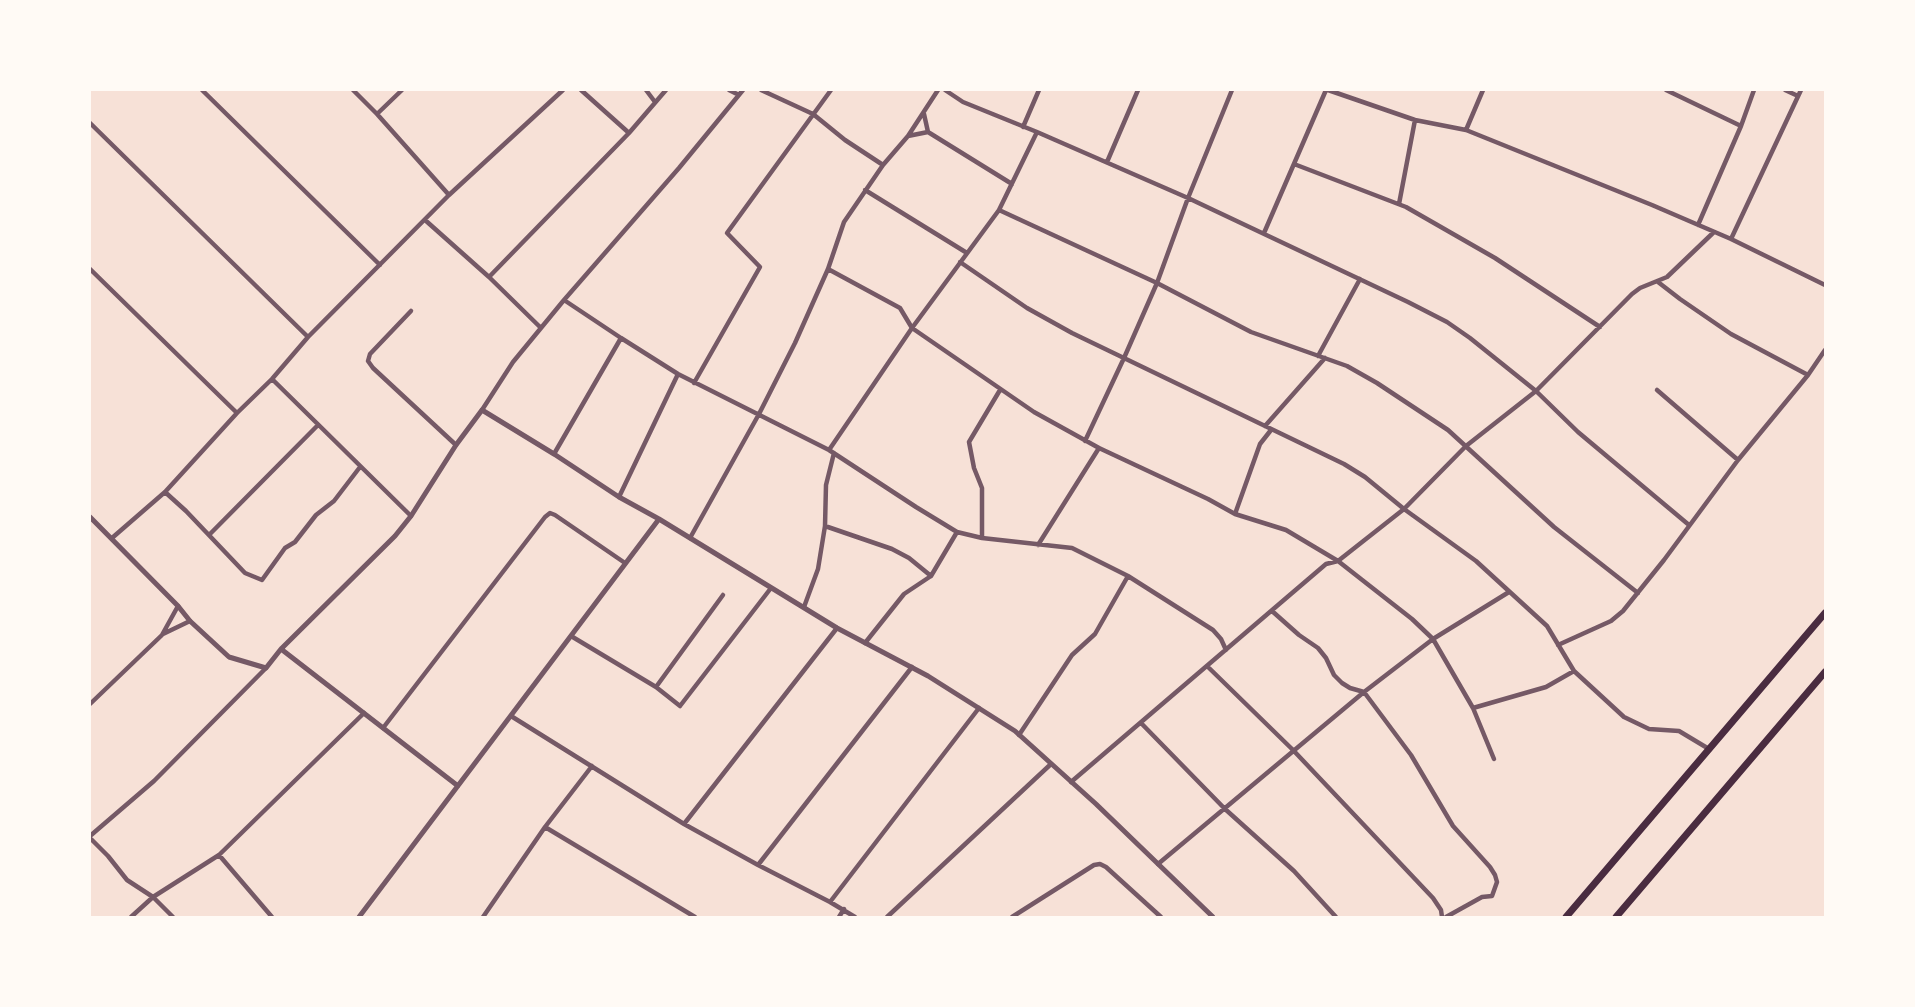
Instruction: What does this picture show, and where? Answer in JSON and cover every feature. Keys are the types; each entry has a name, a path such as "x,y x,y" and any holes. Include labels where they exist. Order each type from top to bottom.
{"highway":[{"path":"1566,917 1825,613"},
{"path":"1616,917 1825,672"}],"street":[{"path":"202,90 380,264"},
{"path":"353,90 377,114 449,195"},
{"path":"377,114 402,90"},
{"path":"112,538 165,492 237,413 272,379 308,337 449,195 563,90"},
{"path":"582,90 629,133"},
{"path":"646,90 655,102"},
{"path":"489,277 629,133 666,90"},
{"path":"729,90 740,95"},
{"path":"173,917 153,897 127,880 90,837 154,781 395,536 411,516 456,445 482,410 513,362 744,90"},
{"path":"761,90 813,114 845,140 883,165"},
{"path":"694,383 760,267 727,233 831,90"},
{"path":"690,538 759,414 794,343 828,270 844,222 883,165 924,114 938,90"},
{"path":"945,90 963,102 1107,162 1264,233 1447,322 1536,391 1578,432 1689,525"},
{"path":"1023,127 1039,90"},
{"path":"1107,162 1138,90"},
{"path":"1085,441 1157,283 1188,198 1232,90"},
{"path":"1264,233 1327,90 1415,120 1466,130 1652,204 1731,239 1825,285"},
{"path":"1466,130 1484,90"},
{"path":"1666,90 1741,126"},
{"path":"1698,225 1741,126 1754,90"},
{"path":"1785,90 1798,96"},
{"path":"1731,239 1801,90"},
{"path":"924,114 928,132"},
{"path":"1399,204 1415,120"},
{"path":"90,123 308,337"},
{"path":"908,136 928,132 1012,184"},
{"path":"829,450 912,328 999,210 1037,132"},
{"path":"1294,164 1399,204 1495,258 1600,327"},
{"path":"865,190 967,253"},
{"path":"999,210 1157,283 1251,332 1347,366 1377,383 1448,430 1554,527 1638,593"},
{"path":"425,220 489,277 541,328"},
{"path":"1071,782 1326,564 1338,561 1404,509 1466,446 1536,391 1632,294 1640,288 1667,277 1714,232"},
{"path":"960,262 1027,308 1072,334 1351,468 1476,561 1547,626 1574,671 1624,717 1650,730 1679,732 1709,749"},
{"path":"90,269 237,413"},
{"path":"828,270 900,308 912,328 1034,412 1085,441 1236,514 1286,530 1338,561 1412,619 1433,639 1473,708 1494,759"},
{"path":"1318,356 1360,279"},
{"path":"1658,282 1731,334 1808,374"},
{"path":"564,300 678,374 829,450 957,532 982,538 1072,548 1128,576 1214,630 1221,638 1226,650"},
{"path":"411,311 370,354 368,361 373,368 456,445"},
{"path":"554,454 621,338"},
{"path":"1558,645 1618,617 1825,350"},
{"path":"1265,426 1325,358"},
{"path":"619,497 678,374"},
{"path":"272,379 411,516"},
{"path":"982,538 982,488 974,468 968,442 1000,390"},
{"path":"1657,390 1738,460"},
{"path":"482,410 619,497 659,519 837,628 912,667 1019,735 1213,917"},
{"path":"209,535 318,425"},
{"path":"1236,514 1260,444 1271,430"},
{"path":"1038,545 1099,448"},
{"path":"804,607 818,569 825,526 826,485 834,453"},
{"path":"165,492 245,573 262,580 285,548 295,542 316,515 334,502 360,467"},
{"path":"383,728 545,517 550,514 555,515 626,563"},
{"path":"90,517 178,606 190,621 229,656 266,668"},
{"path":"359,917 659,519"},
{"path":"825,526 892,549 909,558 931,576"},
{"path":"865,644 904,594 931,576 957,532"},
{"path":"1019,735 1072,655 1095,634 1128,576"},
{"path":"570,636 656,687 680,706 771,588"},
{"path":"1158,864 1364,692 1433,639 1509,592"},
{"path":"656,687 723,595"},
{"path":"90,704 162,634 178,606"},
{"path":"1272,610 1299,636 1318,648 1326,658 1334,674 1342,683 1350,688 1364,692 1411,755 1453,826 1495,875 1497,882 1492,896 1482,897 1446,917"},
{"path":"162,634 190,621"},
{"path":"684,824 837,628"},
{"path":"281,650 458,786"},
{"path":"1207,666 1293,750 1433,898 1441,910 1442,917"},
{"path":"758,865 912,667"},
{"path":"1473,708 1546,687 1574,671"},
{"path":"830,902 979,708"},
{"path":"131,917 153,897 219,855 364,713"},
{"path":"511,716 684,824 844,909 855,917"},
{"path":"1141,723 1225,809 1294,871 1336,917"},
{"path":"887,917 1052,764"},
{"path":"483,917 545,827 592,766"},
{"path":"545,827 696,917"},
{"path":"219,855 272,917"},
{"path":"1012,917 1094,865 1100,864 1106,867 1161,917"},
{"path":"838,917 844,909"},
{"path":"488,911 493,917"}]}
